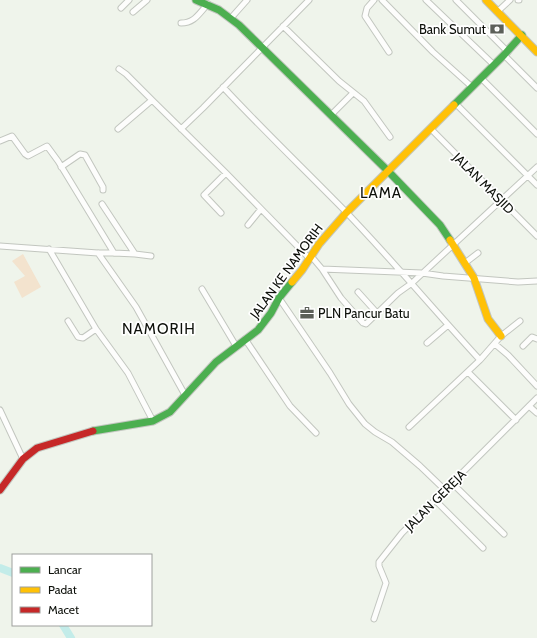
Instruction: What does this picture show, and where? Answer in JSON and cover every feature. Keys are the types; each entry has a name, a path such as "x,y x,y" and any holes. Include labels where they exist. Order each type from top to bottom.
{"main road":[{"path":"196,0 208,4 231,18 332,115 440,225 474,278 488,319 501,336"},
{"path":"486,0 537,52"},
{"name":"JALAN KE NAMORIH","path":"0,490 24,459 37,448 94,431 153,421 170,412 216,362 258,330 271,313 279,298 302,270 319,244 346,213 431,130 472,86 506,54 522,35"}],"street":[{"path":"121,8 129,0"},
{"path":"133,12 147,0"},
{"path":"231,18 247,0"},
{"path":"180,129 309,0"},
{"path":"374,0 366,8 365,16 389,52"},
{"path":"382,0 433,52 472,86"},
{"path":"426,0 494,65"},
{"path":"456,0 537,88"},
{"path":"497,12 510,0"},
{"path":"181,23 191,22 208,4"},
{"path":"283,26 339,81 366,103 390,137"},
{"path":"119,68 322,269 341,298 363,323 367,324 376,313 398,293 412,283 537,167"},
{"path":"481,78 537,134"},
{"path":"223,87 257,124 346,213 402,272 480,360"},
{"path":"332,115 353,93"},
{"path":"118,129 152,100"},
{"path":"456,104 537,185"},
{"name":"JALAN MASJID","path":"431,130 537,236"},
{"path":"1,138 12,136 27,156 33,155 47,146 114,253"},
{"path":"62,168 80,154 85,155 103,187 103,190"},
{"path":"221,213 204,195 226,174"},
{"path":"102,204 135,254"},
{"path":"248,225 261,209"},
{"path":"0,246 151,256"},
{"path":"49,250 96,329 128,373 153,421"},
{"path":"98,253 136,307 185,395"},
{"path":"465,263 478,253"},
{"path":"322,269 422,273 518,282 537,281"},
{"path":"202,289 236,346"},
{"path":"358,292 376,313"},
{"path":"279,298 330,373 349,404 365,424 392,442 445,490"},
{"path":"68,321 80,338 83,338 96,329"},
{"path":"409,427 468,372 501,336 520,321"},
{"path":"427,343 448,325"},
{"path":"523,346 532,337 537,339"},
{"path":"245,339 290,406 316,433"},
{"path":"495,344 508,355 537,386"},
{"path":"468,372 516,420"},
{"name":"JALAN GEREJA","path":"374,619 386,583 379,566 379,562 402,533 537,398"},
{"path":"529,406 537,413"},
{"path":"0,410 24,459"},
{"path":"452,483 504,534"},
{"path":"435,500 483,548"}],"shaded area":[{"path":"23,254 41,287 22,298 14,282 25,276 12,261"}],"waterway":[{"path":"0,568 12,573"},
{"path":"64,626 71,638"}],"traffic: fast":[{"path":"196,0 219,10 239,25 388,171 440,225 450,240"},
{"path":"454,105 522,35"},
{"path":"93,431 153,421 170,412 216,362 258,330 271,313 279,298 292,282"}],"traffic: slow":[{"path":"486,0 537,52"},
{"path":"292,282 302,270 319,244 346,213 454,105"},
{"path":"450,240 474,278 488,319 501,336"}],"traffic: jam":[{"path":"0,490 23,459 37,448 93,431"}],"place":[{"name":"Bank Sumut","path":"497,29"},
{"name":"PLN Pancur Batu","path":"307,313"}],"district":[{"name":"LAMA","path":"381,193"},
{"name":"NAMORIH","path":"159,329"}]}
